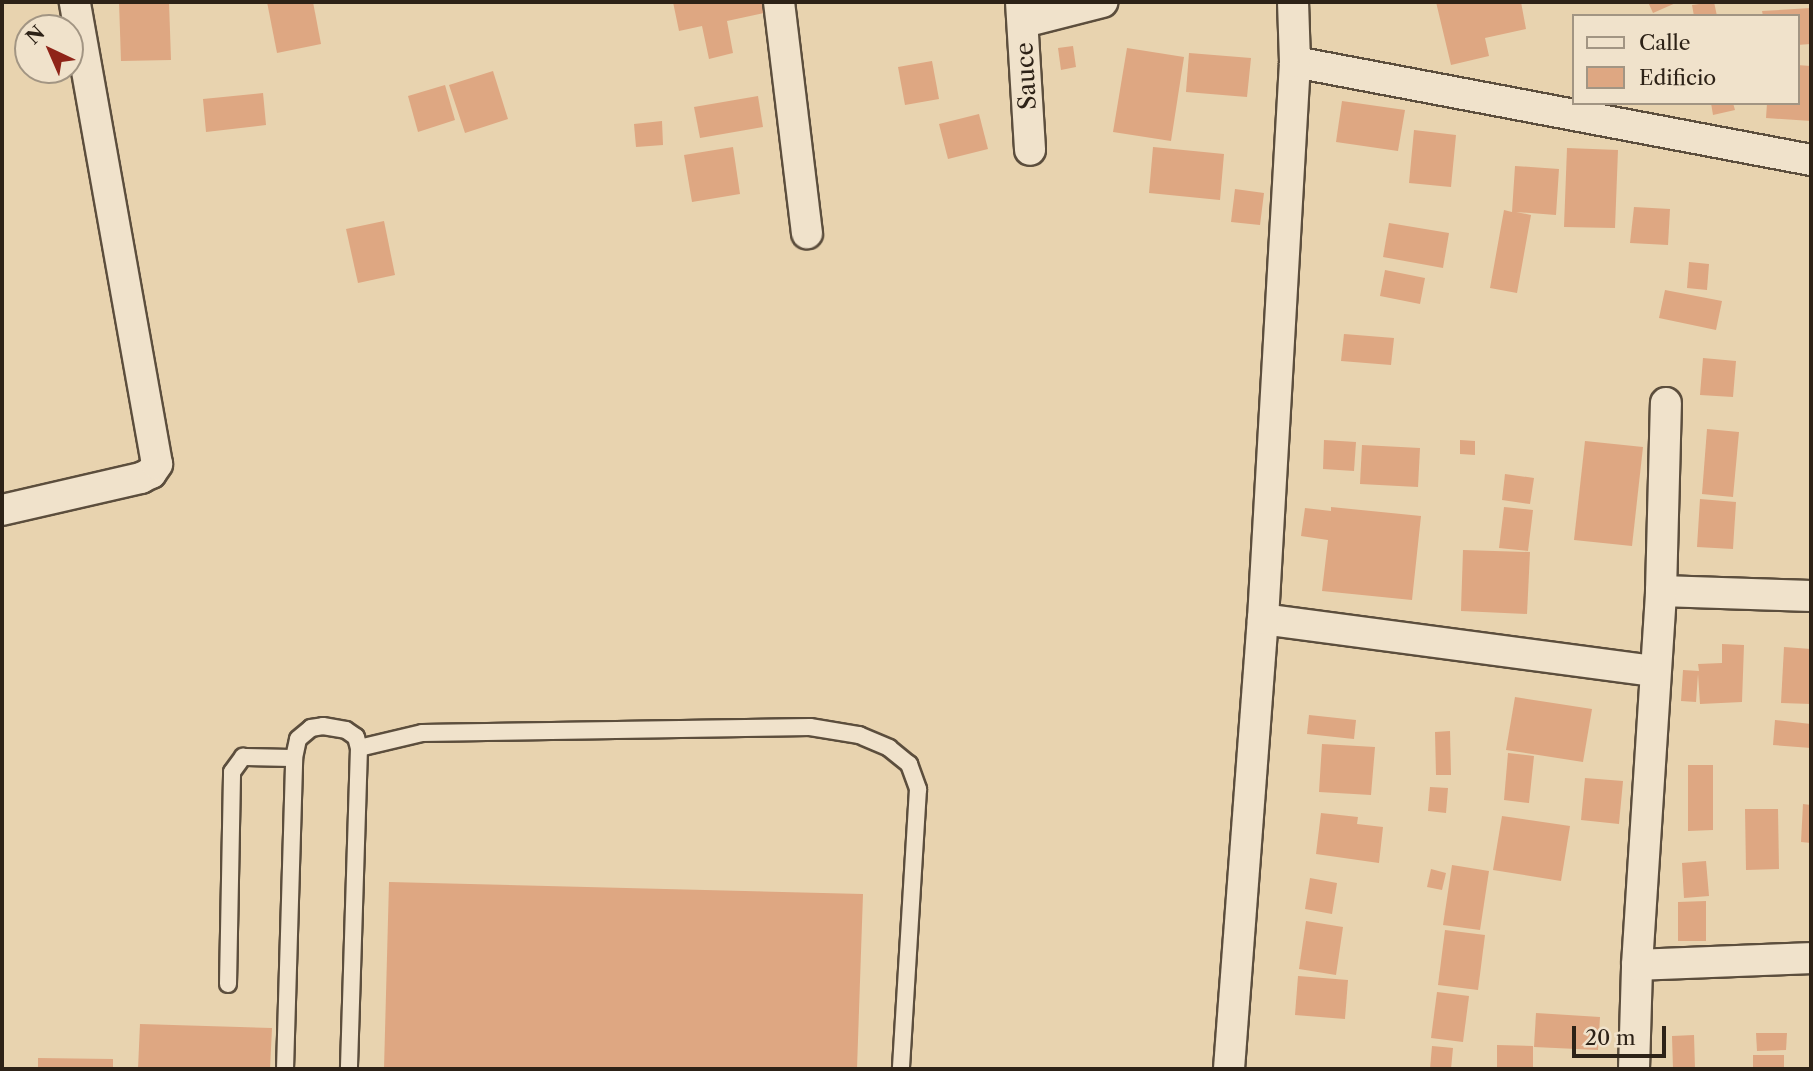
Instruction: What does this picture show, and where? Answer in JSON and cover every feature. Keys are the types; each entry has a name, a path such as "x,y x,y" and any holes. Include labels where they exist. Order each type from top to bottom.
{"street":[{"path":"2,510 141,478 151,473 157,464 75,2"},
{"path":"779,2 807,233"},
{"path":"1023,12 1102,2"},
{"path":"1229,1069 1263,619 1295,62 1293,2"},
{"name":"Sauce","path":"1023,12 1030,150"},
{"path":"1295,62 1811,160"},
{"path":"1634,1069 1637,965 1661,591 1666,403"},
{"path":"1661,591 1811,596"},
{"path":"1263,619 1655,671"},
{"path":"1637,965 1811,958"}],"lane":[{"path":"285,1069 294,758 298,739 311,728 323,726 346,730 356,737 359,748 349,1069"},
{"path":"359,748 422,733 810,727 859,735 889,748 909,764 918,789 901,1069"},
{"path":"228,985 232,772 243,757 294,758"}],"building":[{"path":"119,2 169,2 171,60 121,61"},
{"path":"267,2 313,2 321,44 277,53"},
{"path":"673,2 765,2 768,12 727,21 733,53 709,59 702,26 679,31"},
{"path":"1436,2 1521,2 1526,29 1485,38 1489,56 1451,65"},
{"path":"1648,2 1678,2 1653,13"},
{"path":"1714,2 1717,14 1694,14 1692,5"},
{"path":"1811,8 1811,44 1799,45 1799,14 1763,14 1762,11"},
{"path":"1073,46 1076,67 1061,70 1058,48"},
{"path":"1127,48 1184,57 1171,141 1113,132"},
{"path":"1189,53 1251,58 1247,97 1186,92"},
{"path":"932,61 939,99 905,105 898,67"},
{"path":"1799,65 1811,66 1811,121 1766,118 1767,105 1799,105"},
{"path":"493,71 508,119 465,133 449,85"},
{"path":"445,85 455,120 418,132 408,96"},
{"path":"263,93 266,125 206,132 203,99"},
{"path":"758,96 763,127 700,138 694,107"},
{"path":"1342,101 1405,110 1398,151 1336,142"},
{"path":"1711,105 1734,105 1735,110 1713,115"},
{"path":"979,114 988,149 948,159 939,124"},
{"path":"662,121 663,145 636,147 634,124"},
{"path":"1414,130 1456,135 1451,187 1409,183"},
{"path":"733,147 740,194 692,202 684,155"},
{"path":"1153,147 1224,154 1220,200 1149,193"},
{"path":"1567,148 1618,150 1615,228 1564,227"},
{"path":"1515,166 1559,169 1556,215 1516,212 1531,215 1517,293 1490,288 1504,210 1512,212"},
{"path":"1235,189 1264,193 1260,225 1231,222"},
{"path":"1634,207 1670,209 1668,245 1630,243"},
{"path":"384,221 395,275 358,283 346,229"},
{"path":"1389,223 1449,233 1443,268 1383,257"},
{"path":"1689,262 1709,264 1707,290 1687,288"},
{"path":"1385,270 1425,278 1420,304 1380,296"},
{"path":"1665,290 1722,301 1716,330 1659,318"},
{"path":"1344,334 1394,338 1391,365 1341,361"},
{"path":"1703,358 1736,361 1733,397 1700,395"},
{"path":"1707,429 1739,432 1733,497 1702,494"},
{"path":"1324,440 1356,442 1354,471 1323,469"},
{"path":"1460,440 1475,441 1475,455 1460,454"},
{"path":"1585,441 1643,447 1632,546 1574,540"},
{"path":"1362,445 1420,448 1418,487 1360,484"},
{"path":"1505,474 1534,478 1530,504 1502,500"},
{"path":"1700,499 1736,502 1733,549 1697,547"},
{"path":"1331,507 1421,516 1412,600 1322,591 1328,540 1301,536 1305,508 1331,511"},
{"path":"1504,507 1533,510 1528,551 1499,548"},
{"path":"1463,550 1530,552 1527,614 1461,611"},
{"path":"1722,644 1744,645 1742,702 1700,704 1698,674 1696,702 1681,701 1683,670 1699,671 1698,664 1722,663"},
{"path":"1784,647 1811,649 1811,704 1781,703"},
{"path":"1515,697 1592,709 1583,762 1506,750"},
{"path":"1309,715 1356,720 1354,739 1307,734"},
{"path":"1775,720 1811,724 1811,748 1773,745"},
{"path":"1450,731 1451,775 1436,775 1435,732"},
{"path":"1322,744 1375,747 1371,795 1319,792"},
{"path":"1508,753 1534,756 1529,803 1504,800"},
{"path":"1688,765 1713,765 1713,830 1688,831"},
{"path":"1585,778 1623,781 1619,824 1581,820"},
{"path":"1430,787 1448,788 1446,813 1428,811"},
{"path":"1803,804 1811,805 1811,843 1801,842"},
{"path":"1745,809 1778,809 1779,869 1746,870"},
{"path":"1321,813 1358,817 1357,824 1383,827 1379,863 1316,854"},
{"path":"1502,816 1570,826 1561,881 1493,870"},
{"path":"1706,861 1709,896 1684,898 1682,863"},
{"path":"1452,865 1489,871 1480,930 1443,925"},
{"path":"1431,869 1446,873 1442,890 1427,887"},
{"path":"1310,878 1337,883 1332,914 1305,909"},
{"path":"389,882 863,894 857,1069 384,1069"},
{"path":"1706,901 1706,941 1678,941 1678,902"},
{"path":"1306,921 1343,927 1336,975 1299,969"},
{"path":"1445,930 1485,935 1478,990 1438,985"},
{"path":"1298,976 1348,980 1345,1019 1295,1015"},
{"path":"1437,992 1469,996 1463,1042 1431,1038"},
{"path":"1536,1013 1600,1017 1598,1050 1534,1047"},
{"path":"140,1024 272,1028 270,1069 138,1069"},
{"path":"1756,1033 1787,1033 1786,1050 1757,1051"},
{"path":"1694,1035 1695,1069 1673,1069 1672,1036"},
{"path":"1497,1045 1533,1046 1533,1069 1497,1069"},
{"path":"1432,1046 1453,1048 1451,1069 1430,1069"},
{"path":"1753,1055 1784,1055 1784,1069 1753,1069"},
{"path":"38,1058 113,1059 113,1069 38,1069"}]}
